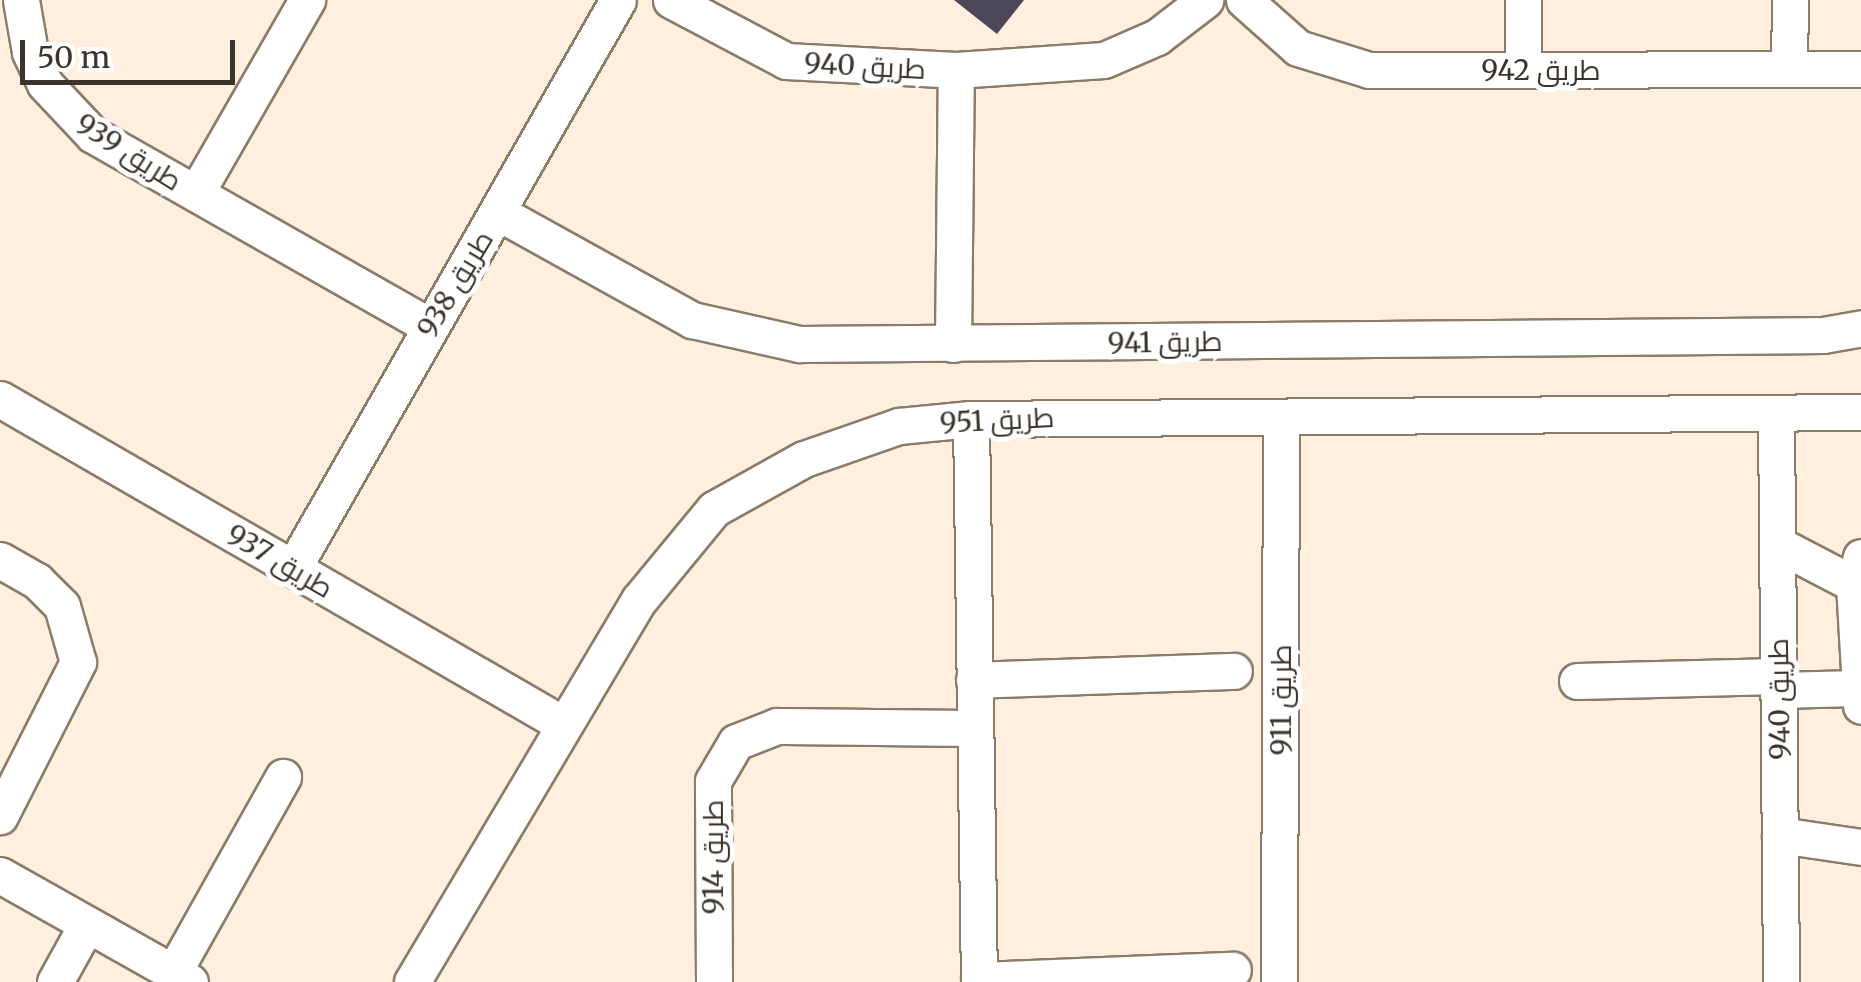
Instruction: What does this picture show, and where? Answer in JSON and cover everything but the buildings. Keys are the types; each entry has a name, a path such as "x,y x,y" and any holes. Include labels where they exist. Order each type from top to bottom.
{"street":[{"name":"طريق 939","path":"22,0 30,52 66,112 196,193 429,326"},
{"name":"طريق 939","path":"196,193 307,0"},
{"name":"طريق 938","path":"293,568 618,0"},
{"name":"طريق 940","path":"670,0 786,60 956,70 1104,60 1157,37 1205,0"},
{"name":"طريق 942","path":"1244,0 1287,42 1344,66 1861,69"},
{"path":"1522,0 1523,70"},
{"path":"1789,69 1790,0"},
{"name":"طريق 940","path":"953,344 956,70"},
{"name":"طريق 941","path":"499,213 659,304 727,332 799,344 1822,335 1861,328"},
{"name":"طريق 937","path":"0,399 561,722"},
{"name":"طريق 951","path":"412,982 561,722 639,600 714,510 804,458 899,426 970,419 1776,417 1861,412"},
{"name":"طريق 940","path":"1776,417 1781,982"},
{"name":"طريق 911","path":"1279,982 1281,418"},
{"path":"970,419 979,981 1233,970"},
{"path":"1576,681 1778,683 1858,697 1857,570 1778,544"},
{"path":"0,560 37,580 62,606 78,662 0,816"},
{"path":"974,680 1234,671"},
{"name":"طريق 914","path":"714,982 713,781 736,742 778,726 975,728"},
{"path":"0,875 182,977 283,777"},
{"path":"1780,835 1861,847"},
{"path":"55,982 87,924"}]}
